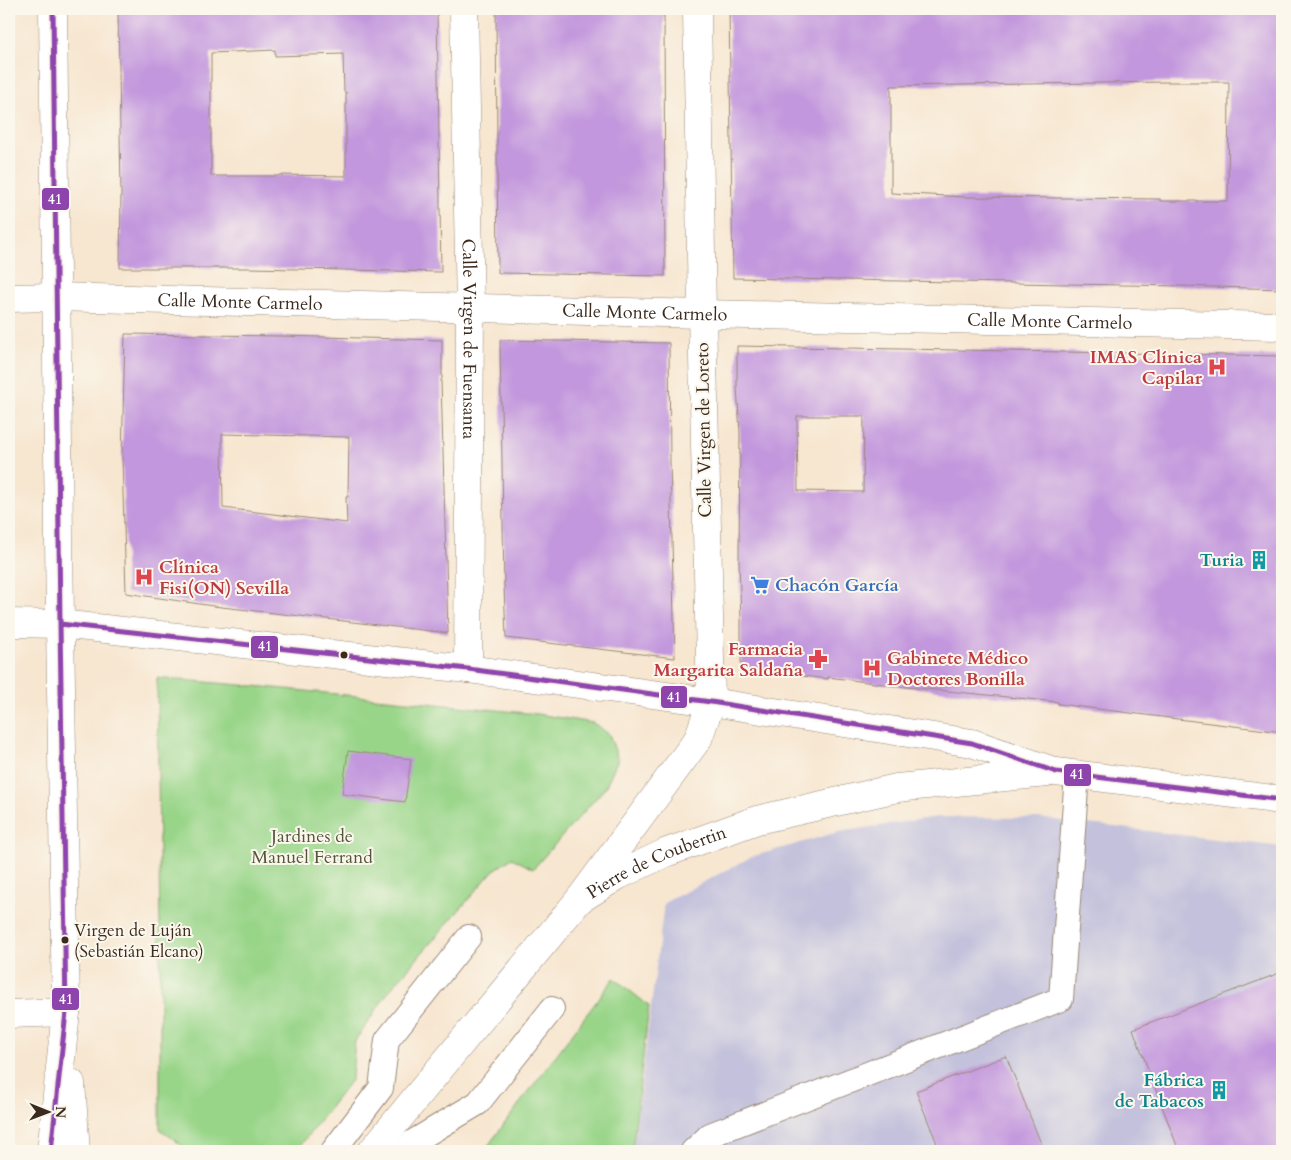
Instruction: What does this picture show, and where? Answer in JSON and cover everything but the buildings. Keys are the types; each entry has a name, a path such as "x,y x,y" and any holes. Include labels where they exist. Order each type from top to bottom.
{"main road":[{"path":"53,9 66,1012 76,1151"},
{"name":"Calle Virgen de Fuensanta","path":"464,9 470,309 468,669"},
{"name":"Calle Virgen de Loreto","path":"697,9 711,702"},
{"name":"Calle Monte Carmelo","path":"9,298 56,297 470,309 1282,326"},
{"path":"9,623 60,624 468,669 711,702 972,743 1067,773 1282,800"},
{"path":"579,900 698,740 711,702"},
{"name":"Pierre de Coubertin","path":"372,1151 579,900 619,875 665,853 757,820 897,788 1067,773"},
{"path":"9,1014 66,1012"},
{"path":"52,1151 66,1012"}],"lane":[{"path":"693,1151 710,1135 1061,999 1067,773"},
{"path":"334,1151 381,1088 386,1040 468,937"},
{"path":"405,1151 413,1142 478,1103 552,1009"}],"shaded area":[{"path":"937,817 1038,818 1282,847 1282,1151 633,1151 664,903 751,857 838,832"}],"green space":[{"name":"Jardines de Manuel Ferrand","path":"157,678 537,714 593,723 609,734 618,759 605,788 533,869 512,858 493,871 389,991 355,1041 352,1079 296,1151 189,1151 160,1129"},
{"path":"614,978 649,1006 632,1151 484,1151"}],"transit line":[{"name":"41","path":"51,1151 66,1012 53,9"},
{"name":"41","path":"60,624 468,669 711,702 972,743 1056,772 1282,800"}],"place":[{"name":"IMAS Clínica Capilar","path":"1217,367"},
{"name":"Turia","path":"1259,560"},
{"name":"Clínica Fisi(ON) Sevilla","path":"144,577"},
{"name":"Chacón García","path":"760,585"},
{"name":"Farmacia Margarita Saldaña","path":"818,659"},
{"name":"Gabinete Médico Doctores Bonilla","path":"872,668"},
{"name":"Virgen de Luján (Sebastián Elcano)","path":"65,940"},
{"name":"Fábrica de Tabacos","path":"1219,1090"}]}
